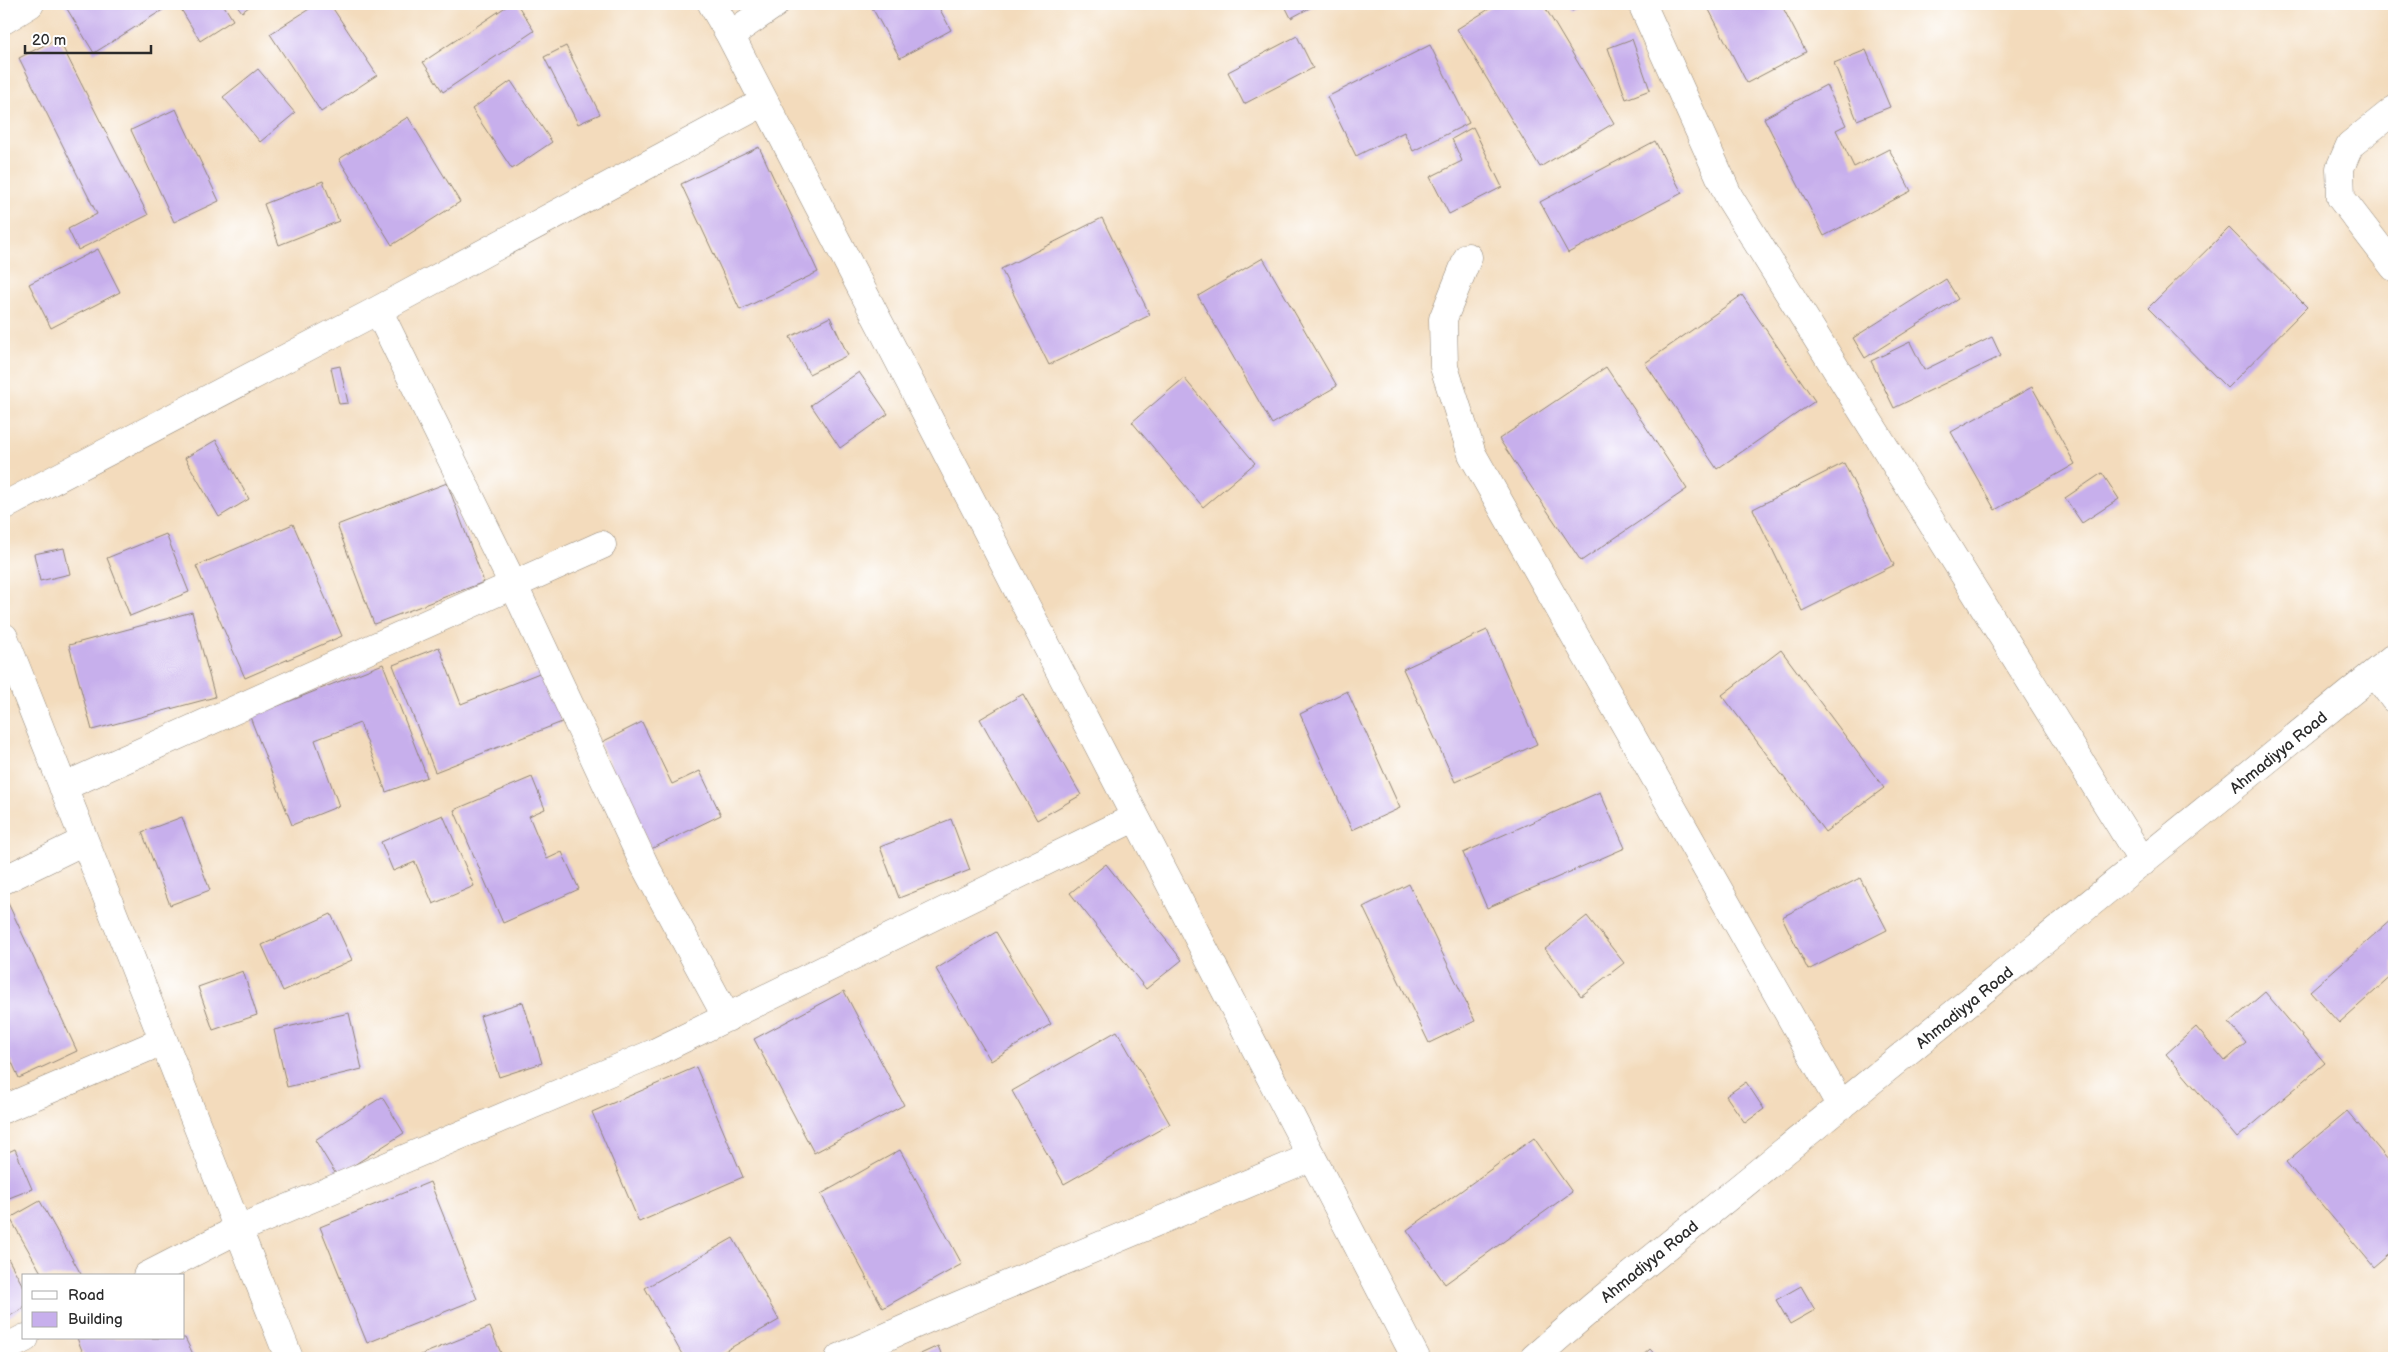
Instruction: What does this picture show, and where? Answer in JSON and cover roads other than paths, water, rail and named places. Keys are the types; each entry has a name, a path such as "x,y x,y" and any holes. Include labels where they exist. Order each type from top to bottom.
{"street":[{"path":"4,20 30,4"},
{"path":"712,4 730,35 1134,818 1416,1358"},
{"path":"730,35 775,4"},
{"path":"1642,4 1729,197 2143,862"},
{"path":"4,506 378,310 764,102"},
{"path":"2394,110 2350,144 2340,168 2341,198 2394,268"},
{"path":"1468,257 1442,319 1444,368 1472,454 1841,1106"},
{"path":"378,310 513,584 645,866 727,1018"},
{"path":"63,787 602,545"},
{"path":"4,637 289,1358"},
{"path":"2385,665 2394,699"},
{"name":"Ahmadiyya Road","path":"1534,1358 1595,1305 2385,665"},
{"path":"151,1274 238,1229 654,1053 1134,818"},
{"path":"4,880 84,841"},
{"path":"4,1109 163,1041"},
{"path":"839,1358 945,1311 1311,1156"},
{"path":"4,1349 22,1340"}]}
